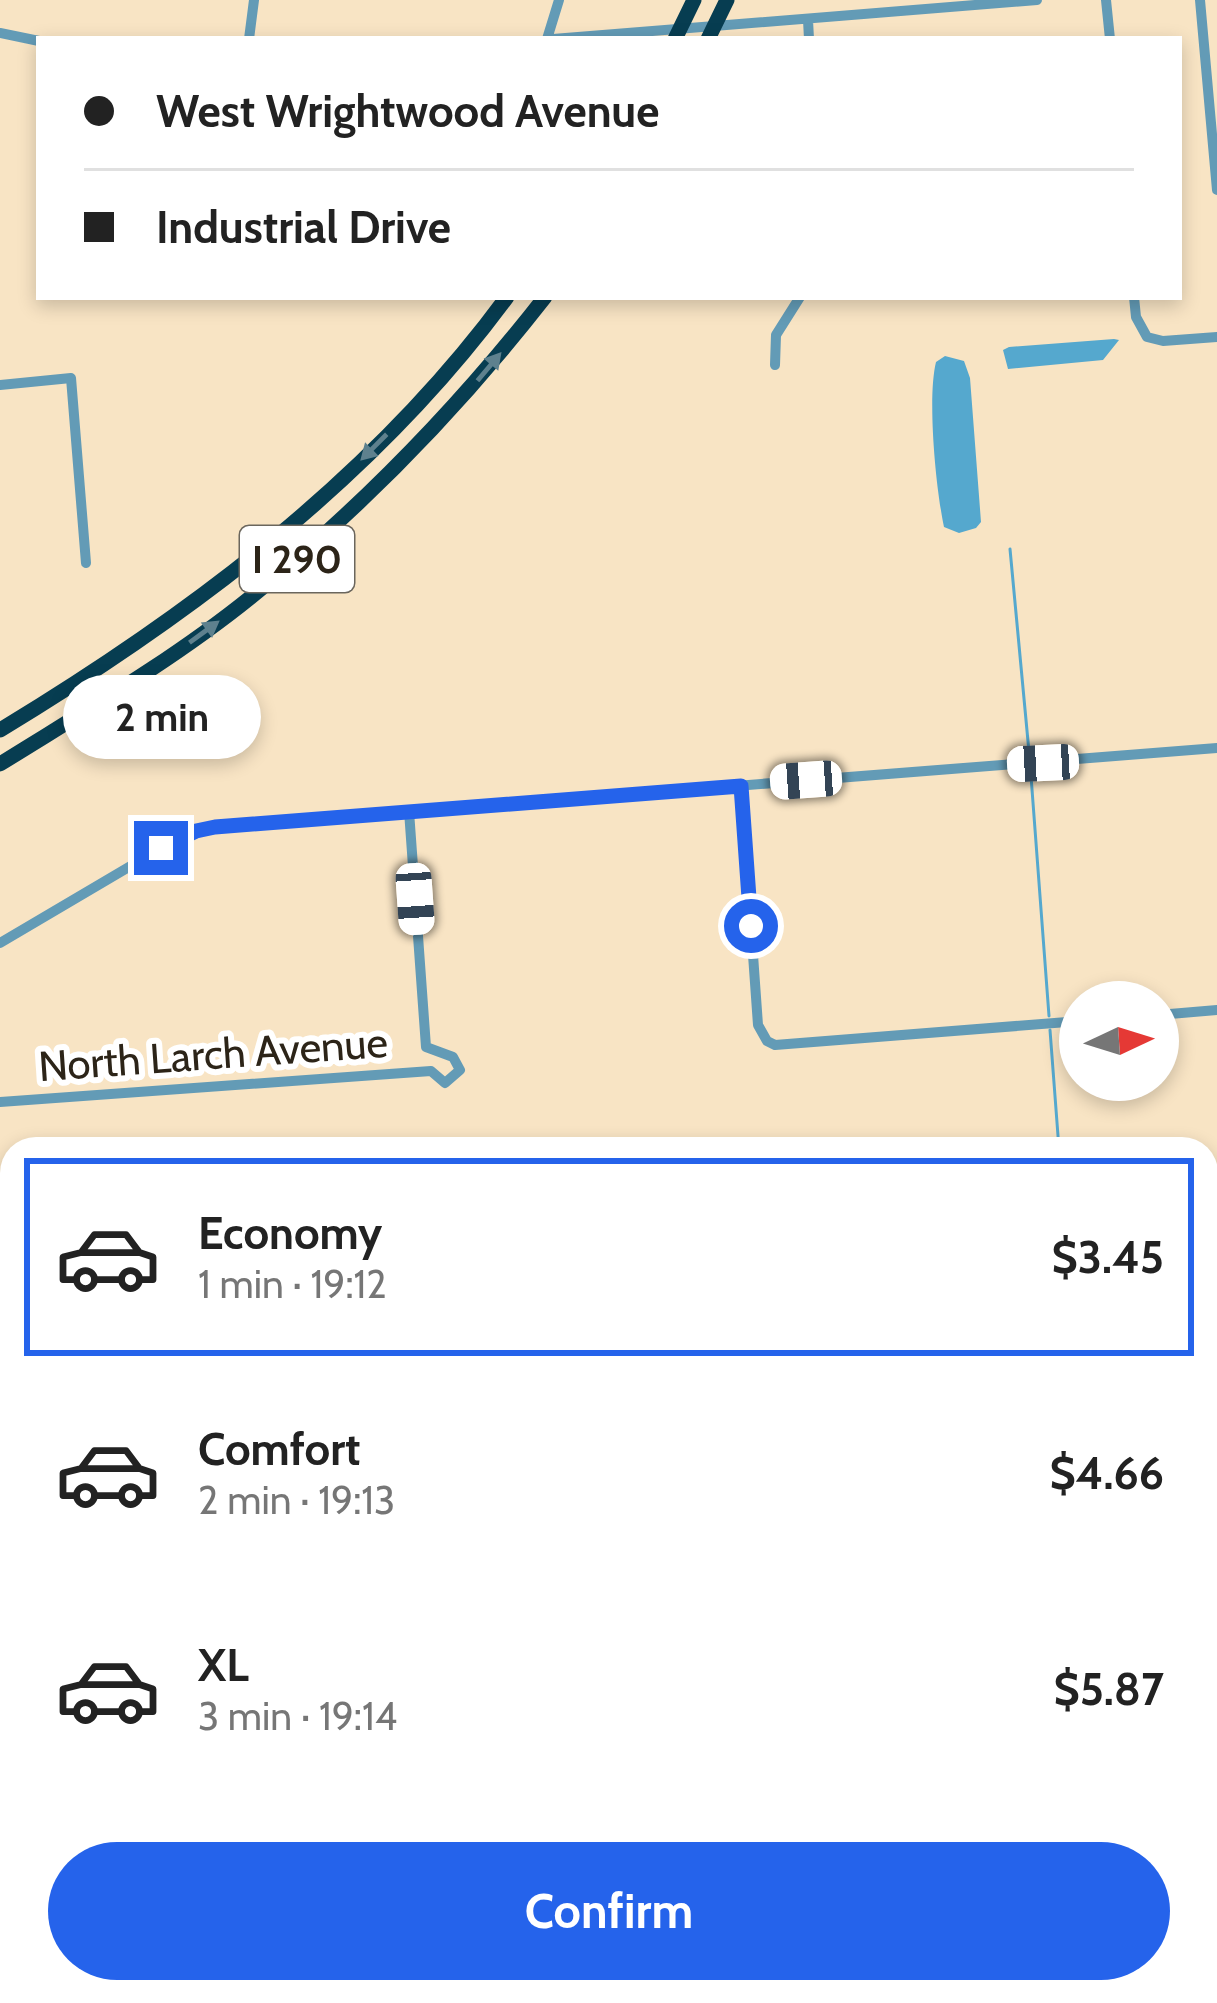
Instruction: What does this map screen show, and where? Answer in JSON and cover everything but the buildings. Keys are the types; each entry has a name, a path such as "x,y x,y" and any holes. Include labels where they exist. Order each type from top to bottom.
{"highway":[{"path":"676,36 694,0"},
{"path":"710,36 728,0"},
{"name":"I 290","path":"0,730 136,644 292,524 432,388 505,300"},
{"name":"I 290","path":"0,764 160,663 310,548 476,382 543,300"}],"street":[{"path":"249,36 254,0"},
{"path":"551,36 560,0"},
{"path":"591,36 1037,0"},
{"path":"1106,0 1110,36"},
{"path":"1200,0 1216,190"},
{"path":"808,20 809,36"},
{"path":"0,33 36,39"},
{"path":"776,365 776,335 798,300"},
{"path":"1134,300 1136,317 1145,333 1162,341 1217,337"},
{"path":"0,385 71,378 86,563"},
{"path":"0,943 196,831 1217,748"},
{"path":"741,786 758,1025 767,1041 776,1045 1059,1023"},
{"name":"North Larch Avenue","path":"0,1102 430,1072 445,1083 460,1070 453,1057 426,1047 409,812"},
{"path":"1179,1013 1217,1010"}],"water":[{"path":"1119,340 1103,360 1008,369 1003,350 1009,347"},
{"path":"945,356 964,361 970,378 981,522 959,533 944,527 934,444 933,378 936,362"}],"waterway":[{"path":"1010,549 1029,752"},
{"path":"1031,776 1049,1016"},
{"path":"1050,1030 1058,1137"}],"route":[{"path":"161,848 215,827 741,786 751,926"}]}
